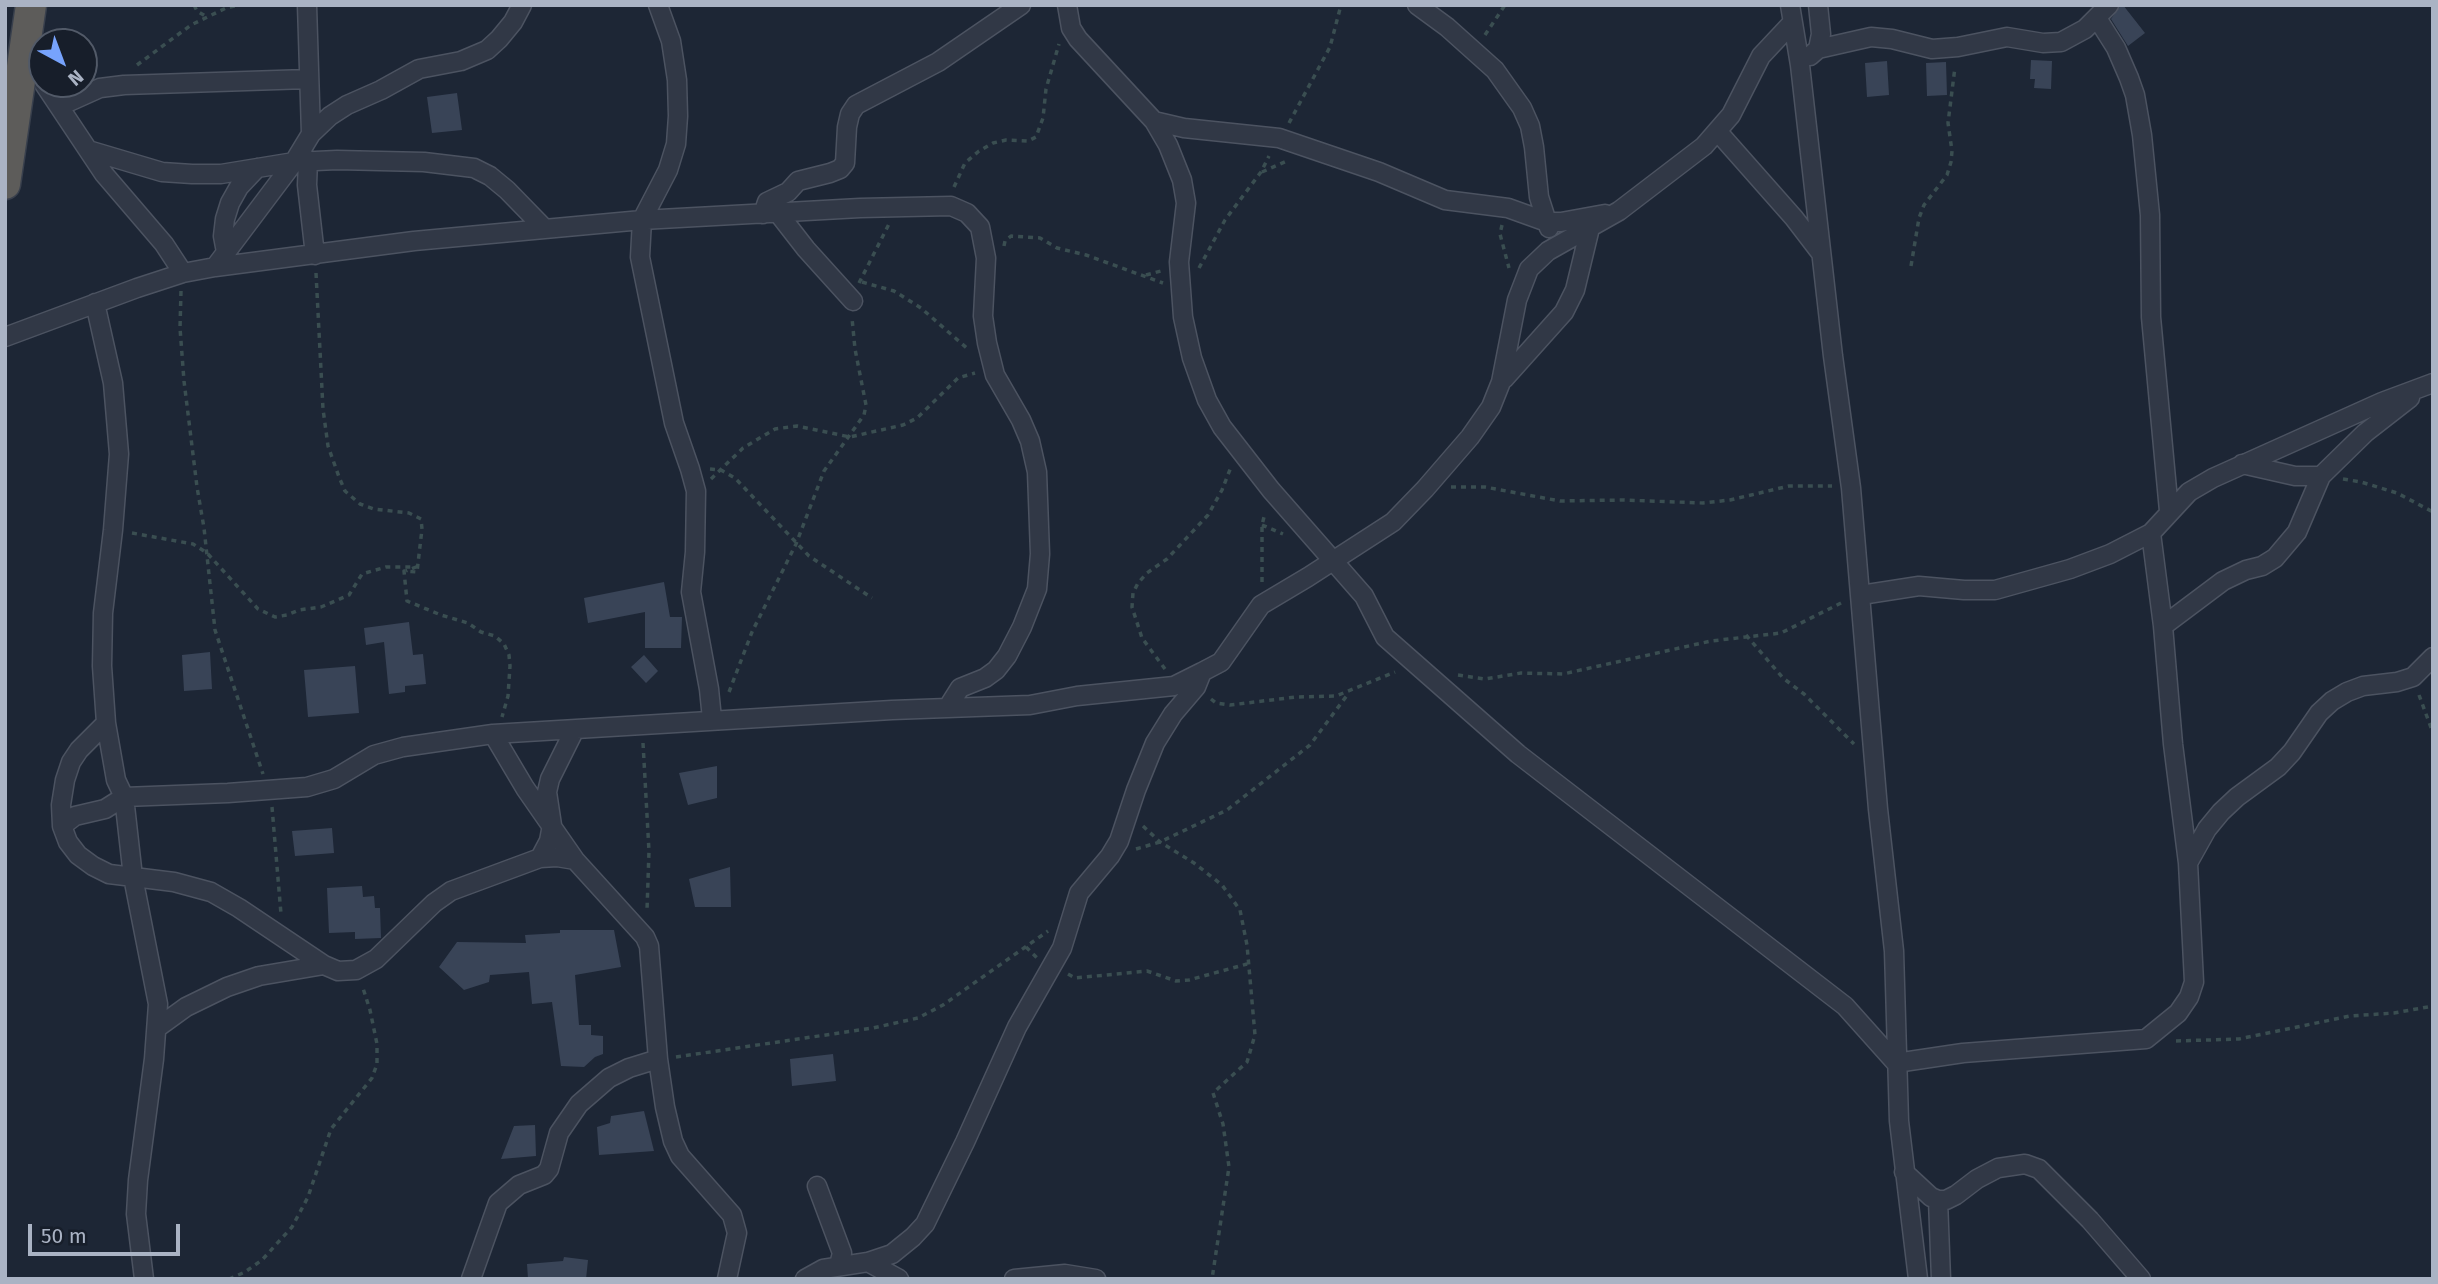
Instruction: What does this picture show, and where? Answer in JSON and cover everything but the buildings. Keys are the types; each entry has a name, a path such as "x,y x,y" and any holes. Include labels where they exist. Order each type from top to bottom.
{"highway":[{"path":"5,184 31,5"}],"street":[{"path":"220,259 301,161 311,134 307,5"},
{"path":"311,134 347,105 419,69 461,61 487,50 513,22 522,5"},
{"path":"658,5 671,41 677,80 678,116 676,144 668,170 642,220 640,257 674,423 696,491 691,592 714,719"},
{"path":"853,301 770,213 767,202 788,191 798,181 840,169 845,163 850,114 856,105 938,62 1021,5"},
{"path":"1417,5 1484,59 1509,88 1530,126 1539,197 1546,222 1557,245"},
{"path":"1818,5 1821,34 1818,49"},
{"path":"1788,11 1800,65 1820,253 1851,488 1874,766 1894,951 1896,1063 1905,1172 1918,1279"},
{"path":"805,1279 823,1269 869,1262 892,1254 925,1224 1017,1027 1052,967 1068,932 1079,893 1119,841 1155,743 1173,714 1199,680 1222,662 1253,613 1272,597 1393,522 1471,437 1491,407 1502,382 1517,300 1537,259 1619,211 1704,146 1731,115 1788,11"},
{"path":"1067,12 1071,28 1090,53 1154,121 1173,156 1182,180 1186,203 1179,262 1187,339 1197,376 1222,426 1271,490 1364,596 1385,637 1518,754 1845,1006 1896,1063"},
{"path":"1800,65 1818,49 1871,37 1892,39 1931,49 1958,47 2007,37 2043,43 2061,42 2074,36 2103,12 2136,95 2143,135 2150,215 2151,317 2169,511"},
{"path":"23,57 28,64"},
{"path":"60,106 100,89 124,85 308,79"},
{"path":"54,98 104,174 164,244 183,273"},
{"path":"1154,121 1220,133 1279,138 1379,172 1445,200 1508,208 1546,222 1561,222 1619,211"},
{"path":"1718,132 1794,218 1820,253"},
{"path":"88,150 162,172 221,174 301,161 424,162 474,168 490,176 507,190 545,229"},
{"path":"301,161 307,185 315,255"},
{"path":"220,259 225,219 230,203 239,187 257,168"},
{"path":"5,337 220,259 315,255 414,241 642,220 950,206 967,213 980,227 986,258 983,316 993,366 1030,441 1037,472 1040,555 1037,589 1022,627 996,670 985,678 960,688 948,707"},
{"path":"1502,382 1564,312 1575,290 1590,228"},
{"path":"95,303 106,345 117,416 119,454 103,612 102,666 106,723 116,779 124,797 133,877 156,985 157,1028 136,1214 144,1279"},
{"path":"1861,595 1919,586 1995,590 2110,554 2151,533 2189,492 2242,464 2382,402 2432,383"},
{"path":"2163,626 2222,581 2262,566 2275,558 2297,532 2321,476 2365,433 2432,383"},
{"path":"2242,464 2295,477 2321,476"},
{"path":"1896,1063 1963,1053 2146,1039 2178,1013 2189,997 2194,982 2188,863 2172,744 2163,626 2151,533"},
{"path":"2188,863 2202,836 2221,812 2278,767 2319,713 2332,701 2363,686 2413,677 2433,657"},
{"path":"62,826 75,816 105,809 124,797 307,787 334,779 374,755 403,747 493,734 574,731 714,719 1030,705 1077,696 1174,686 1199,680"},
{"path":"106,723 71,762 65,780 61,805 62,826 68,842 93,866 109,874 174,882 211,892 324,965 338,971 356,970 376,959 434,903 451,891 540,858 575,860"},
{"path":"540,858 549,841 552,825 547,792 550,779 574,731"},
{"path":"493,734 525,788 575,860 645,936 649,946 658,1059 673,1141 686,1163 732,1215 737,1233 727,1279"},
{"path":"157,1028 186,1007 227,987 259,976 324,965"},
{"path":"471,1279 498,1203 507,1193 538,1179 550,1169 559,1133 579,1104 609,1078 658,1059"},
{"path":"1905,1172 1931,1197 1947,1200 1998,1168 2025,1164 2039,1169 2090,1220 2141,1279"},
{"path":"817,1186 842,1253 839,1265"},
{"path":"1938,1200 1941,1279"},
{"path":"869,1262 899,1279"},
{"path":"1014,1279 1065,1273 1096,1279"}],"path":[{"path":"194,5 197,11 207,17"},
{"path":"131,69 191,25 226,8 239,5"},
{"path":"1198,274 1215,237 1261,172 1330,47 1341,5"},
{"path":"1484,59 1485,35 1505,5"},
{"path":"950,206 954,184 965,163 979,151 993,143 1028,141 1036,136 1043,118 1046,89 1067,12"},
{"path":"1912,266 1921,211 1928,196 1947,175 1951,162 1949,104 1958,47"},
{"path":"714,719 732,684 752,632 796,544 824,471 864,415 866,405 851,324 853,301 859,282 898,207"},
{"path":"1508,208 1500,234 1517,300"},
{"path":"986,258 1000,256 1008,237 1029,236 1040,238 1066,251 1126,268 1181,291"},
{"path":"315,255 323,409 328,446 339,477 352,498 374,509 410,513 421,519 418,572 404,571"},
{"path":"183,273 180,328 184,381 215,630 261,769 272,790 281,937"},
{"path":"859,282 879,285 902,296 931,315 969,350 993,366"},
{"path":"696,491 743,449 775,429 797,426 850,437 911,422 958,378 993,366"},
{"path":"1174,686 1164,665 1142,638 1132,607 1133,593 1147,573 1167,559 1208,515 1222,490 1235,444"},
{"path":"721,470 745,486 796,544 823,567 872,598"},
{"path":"2321,476 2378,486 2433,512"},
{"path":"1425,489 1473,486 1559,501 1703,503 1730,500 1789,485 1851,488"},
{"path":"1253,613 1262,592 1262,525 1271,490"},
{"path":"113,530 193,544 207,553 258,609 275,617 321,607 349,595 362,574 386,567 416,566 404,571"},
{"path":"404,571 407,601 468,623 481,632 495,636 504,644 510,666 508,696 493,734"},
{"path":"1199,680 1216,703 1223,705 1336,695 1407,669 1422,668 1475,679 1521,673 1563,674 1711,641 1781,633 1861,595"},
{"path":"1746,635 1783,678 1812,701 1874,766"},
{"path":"2413,677 2433,733"},
{"path":"1110,856 1160,842 1227,810 1318,736 1349,692"},
{"path":"643,724 649,872 645,936"},
{"path":"1129,812 1160,842 1209,874 1233,898 1240,910 1247,945 1255,1021 1252,1049 1247,1062 1240,1070 1213,1093 1223,1124 1229,1167 1212,1279"},
{"path":"658,1059 873,1028 918,1018 943,1004 1055,926"},
{"path":"1026,947 1046,966 1075,978 1147,971 1176,981 1189,980 1248,964"},
{"path":"229,1279 262,1260 292,1227 308,1197 331,1129 372,1078 377,1064 377,1044 370,1010 356,970"},
{"path":"2146,1039 2239,1039 2350,1016 2394,1013 2433,1006"}]}
